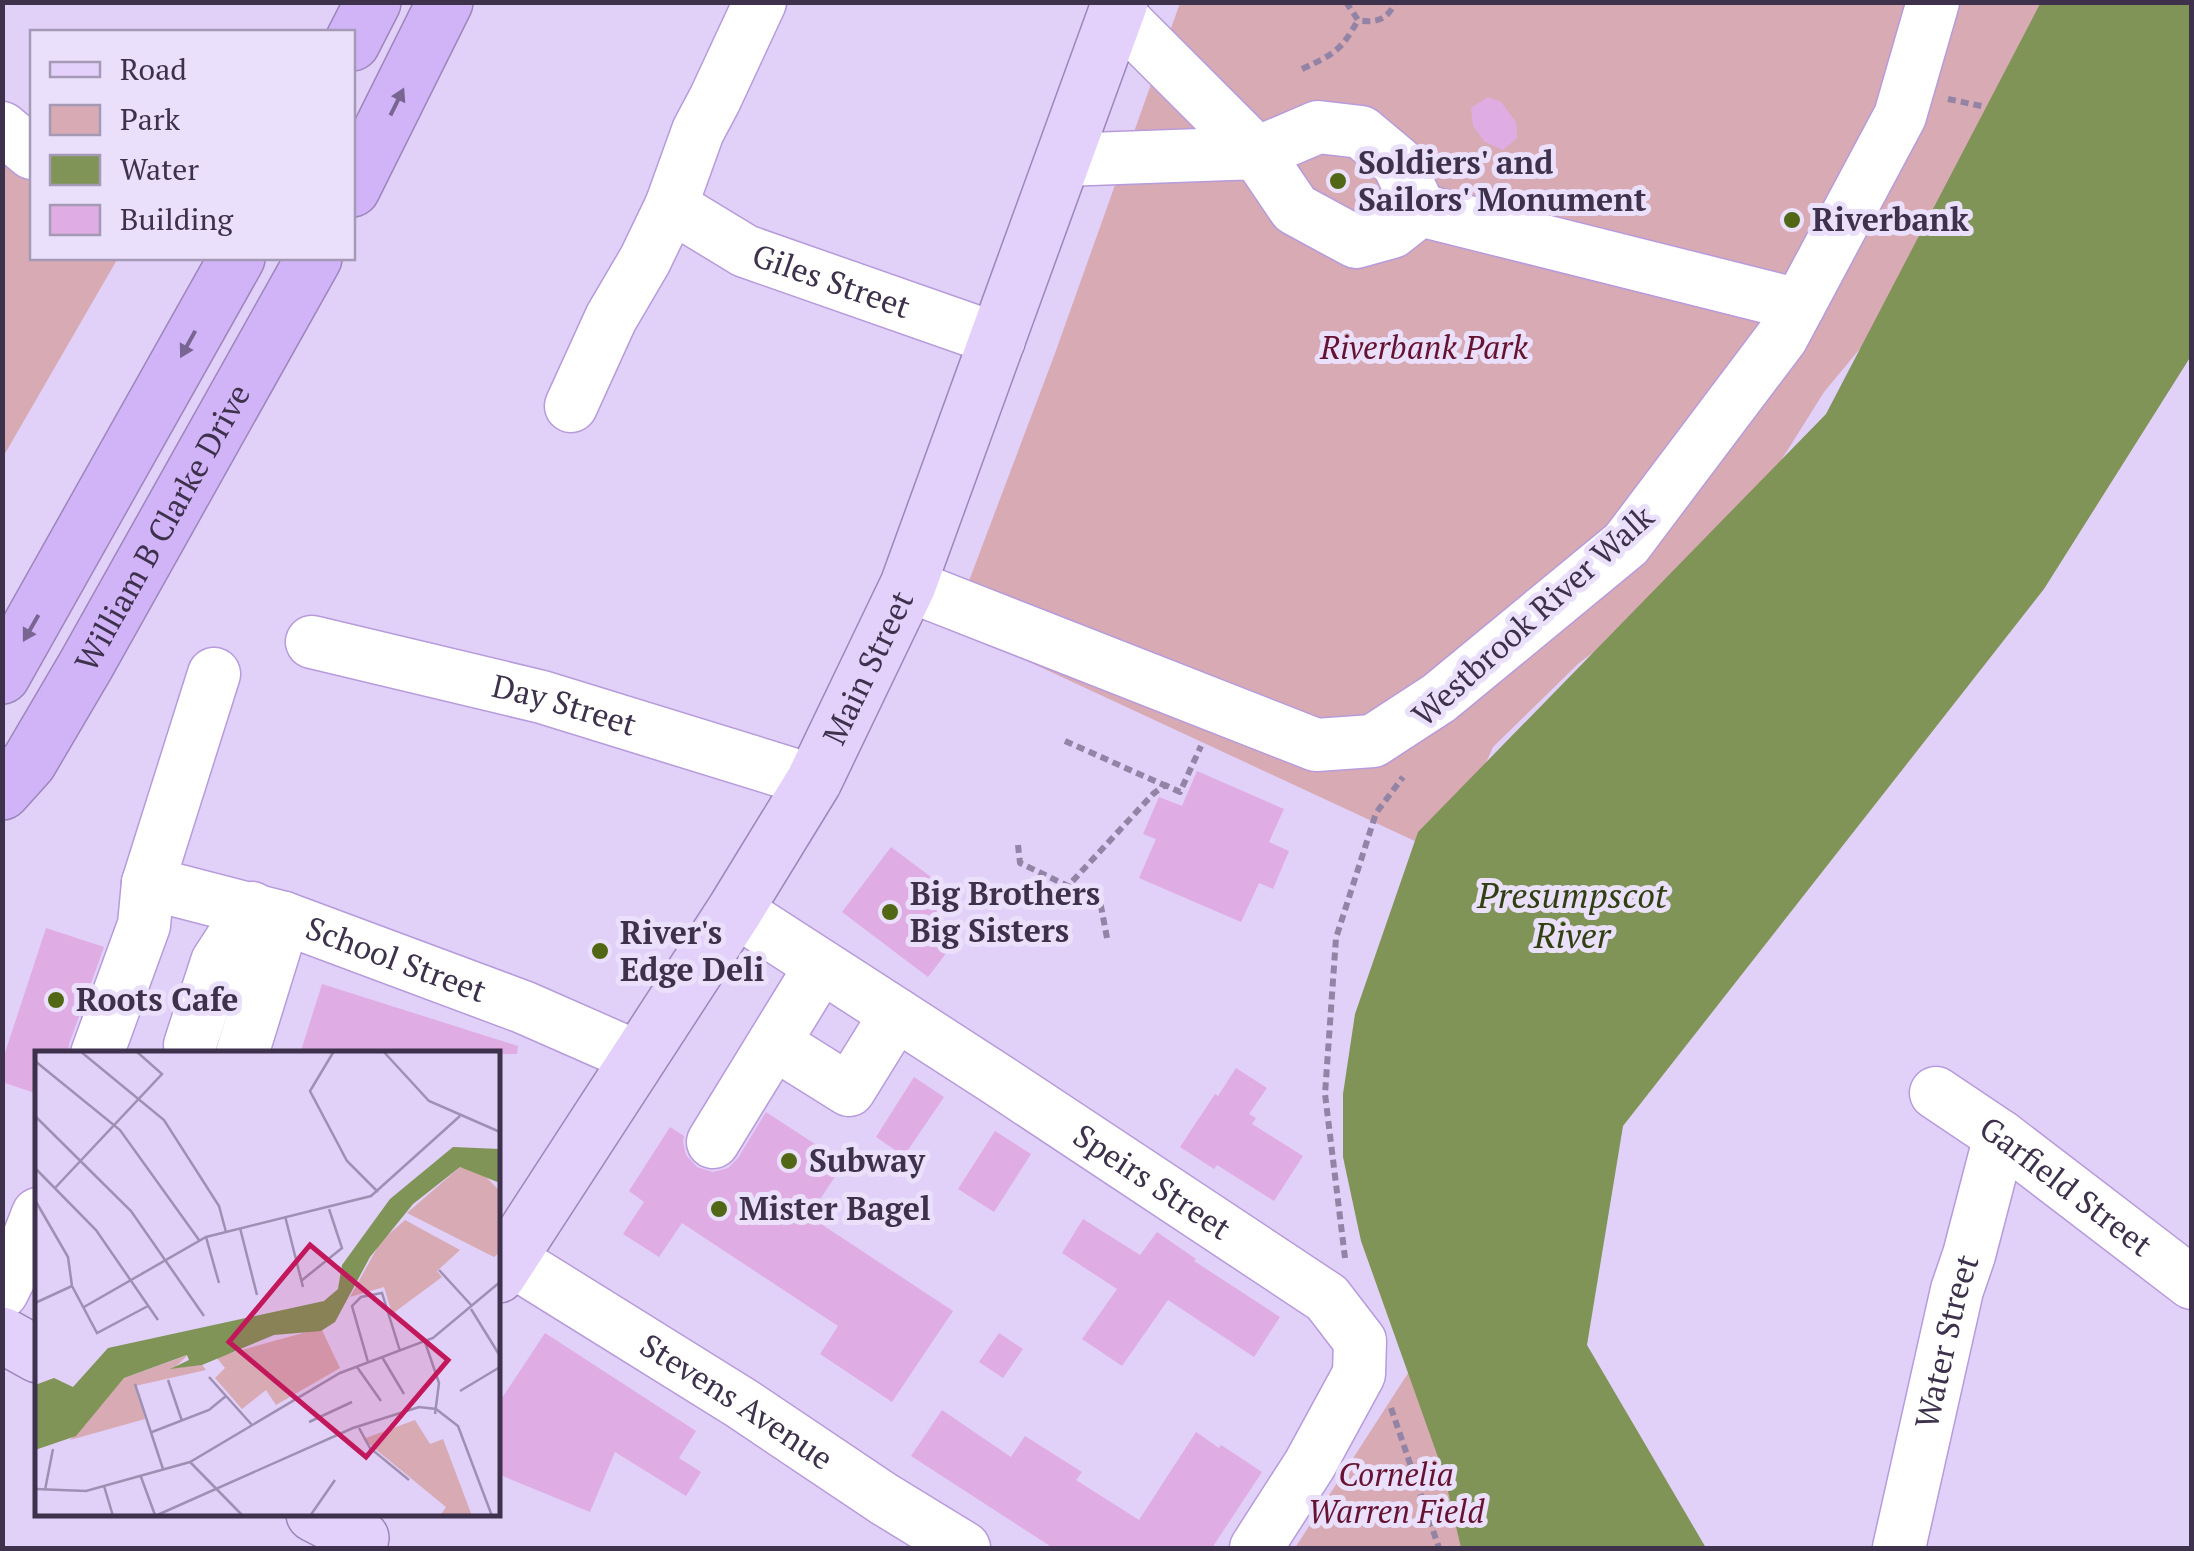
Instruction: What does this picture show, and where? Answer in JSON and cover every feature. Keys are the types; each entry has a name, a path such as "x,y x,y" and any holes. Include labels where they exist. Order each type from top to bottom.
{"highway":[{"path":"355,37 374,2"},
{"path":"355,183 445,2"},
{"name":"William B Clarke Drive","path":"2,676 234,260"},
{"name":"William B Clarke Drive","path":"2,792 29,762 58,714 305,274"}],"main road":[{"name":"Main Street","path":"503,1267 814,781 908,585 1119,8"},
{"path":"2,1335 35,1353"}],"street":[{"path":"570,406 671,206 698,130 760,2"},
{"path":"908,585 1316,745 1373,740 1439,698 1626,544 1782,337 1900,116 1934,2"},
{"path":"1119,8 1257,154 1296,209 1356,242 1392,232 1420,210"},
{"path":"30,116 2,126 30,151"},
{"path":"1063,160 1257,154 1318,127 1360,132 1398,163 1420,210"},
{"name":"Giles Street","path":"671,206 745,251 999,340"},
{"path":"1420,210 1799,304"},
{"path":"244,260 305,274"},
{"name":"Day Street","path":"312,642 542,698 814,781"},
{"path":"98,1051 144,925 148,882 214,674"},
{"name":"School Street","path":"148,882 268,913 524,1007 640,1058"},
{"name":"Speirs Street","path":"735,910 1326,1298 1360,1341 1358,1374 1310,1464 1256,1548"},
{"path":"190,1045 217,962 268,913"},
{"path":"243,1051 268,913"},
{"path":"713,1142 821,966"},
{"path":"774,1042 848,1090 896,1014"},
{"name":"Garfield Street","path":"1936,1092 2000,1136 2192,1284"},
{"name":"Water Street","path":"1899,1548 1957,1290 1970,1255 2000,1136"},
{"path":"2,1292 35,1222"},
{"name":"Stevens Avenue","path":"503,1267 741,1403 964,1548"}],"path":[{"path":"1346,2 1358,20 1368,22 1382,20 1392,13 1395,2"},
{"path":"1302,69 1336,52 1358,20"},
{"path":"1942,98 1986,107"},
{"path":"1065,741 1180,792"},
{"name":"Westbrook River Walk","path":"1346,1266 1325,1094 1336,938 1376,813 1408,770"},
{"path":"1068,886 1153,794 1165,786"},
{"path":"1018,844 1020,864 1100,901 1107,938"},
{"path":"1388,1401 1439,1548"}],"green space":[{"name":"Riverbank Park","path":"1180,3 2051,3 1883,321 1824,392 1772,475 1685,585 1579,663 1493,747 1445,855 952,626"},
{"path":"2,146 30,146 30,260 117,260 3,457"},
{"name":"Cornelia Warren Field","path":"1412,1367 1505,1548 1295,1548"}],"water":[{"name":"Presumpscot River","path":"2041,2 2191,3 2191,356 2044,589 1623,1126 1587,1345 1706,1548 1461,1548 1444,1474 1361,1241 1343,1157 1343,1094 1355,1014 1418,832 1826,414"}],"building":[{"path":"1488,97 1501,102 1516,122 1517,138 1503,150 1485,142 1473,126 1471,108"},
{"path":"1197,771 1284,809 1269,842 1289,851 1273,889 1259,883 1241,922 1139,878 1156,839 1143,834 1159,797 1182,806"},
{"name":"Big Brothers Big Sisters","path":"891,847 931,877 917,896 937,911 928,924 954,943 928,977 842,912"},
{"name":"Roots Cafe","path":"46,928 104,947 68,1051 35,1051 35,1093 2,1082 2,1062"},
{"path":"322,984 518,1046 517,1054 301,1051"},
{"path":"1236,1068 1267,1088 1249,1114 1256,1118 1252,1124 1303,1156 1274,1201 1180,1147"},
{"path":"914,1077 944,1097 904,1156 876,1137"},
{"path":"766,1112 844,1163 809,1216 953,1311 892,1402 820,1354 838,1326 682,1223 659,1257 623,1234 644,1202 629,1191 670,1127 684,1136 686,1155 697,1167 713,1172 728,1168 738,1158"},
{"path":"995,1131 1031,1154 994,1212 958,1189"},
{"path":"1083,1219 1140,1255 1157,1232 1280,1317 1254,1357 1168,1300 1122,1366 1082,1339 1117,1289 1062,1253"},
{"path":"545,1333 696,1431 679,1458 701,1472 686,1496 615,1452 590,1512 500,1475 500,1401"},
{"path":"999,1333 1023,1349 1003,1378 979,1362"},
{"path":"942,1410 1011,1457 1025,1436 1082,1472 1076,1480 1139,1520 1196,1432 1262,1472 1212,1548 1053,1548 911,1456"}],"place":[{"name":"Soldiers' and Sailors' Monument","path":"1338,181"},
{"name":"Riverbank","path":"1792,220"},
{"name":"Big Brothers Big Sisters","path":"890,912"},
{"name":"River's Edge Deli","path":"600,951"},
{"name":"Roots Cafe","path":"56,1000"},
{"name":"Subway","path":"789,1161"},
{"name":"Mister Bagel","path":"719,1209"}]}
